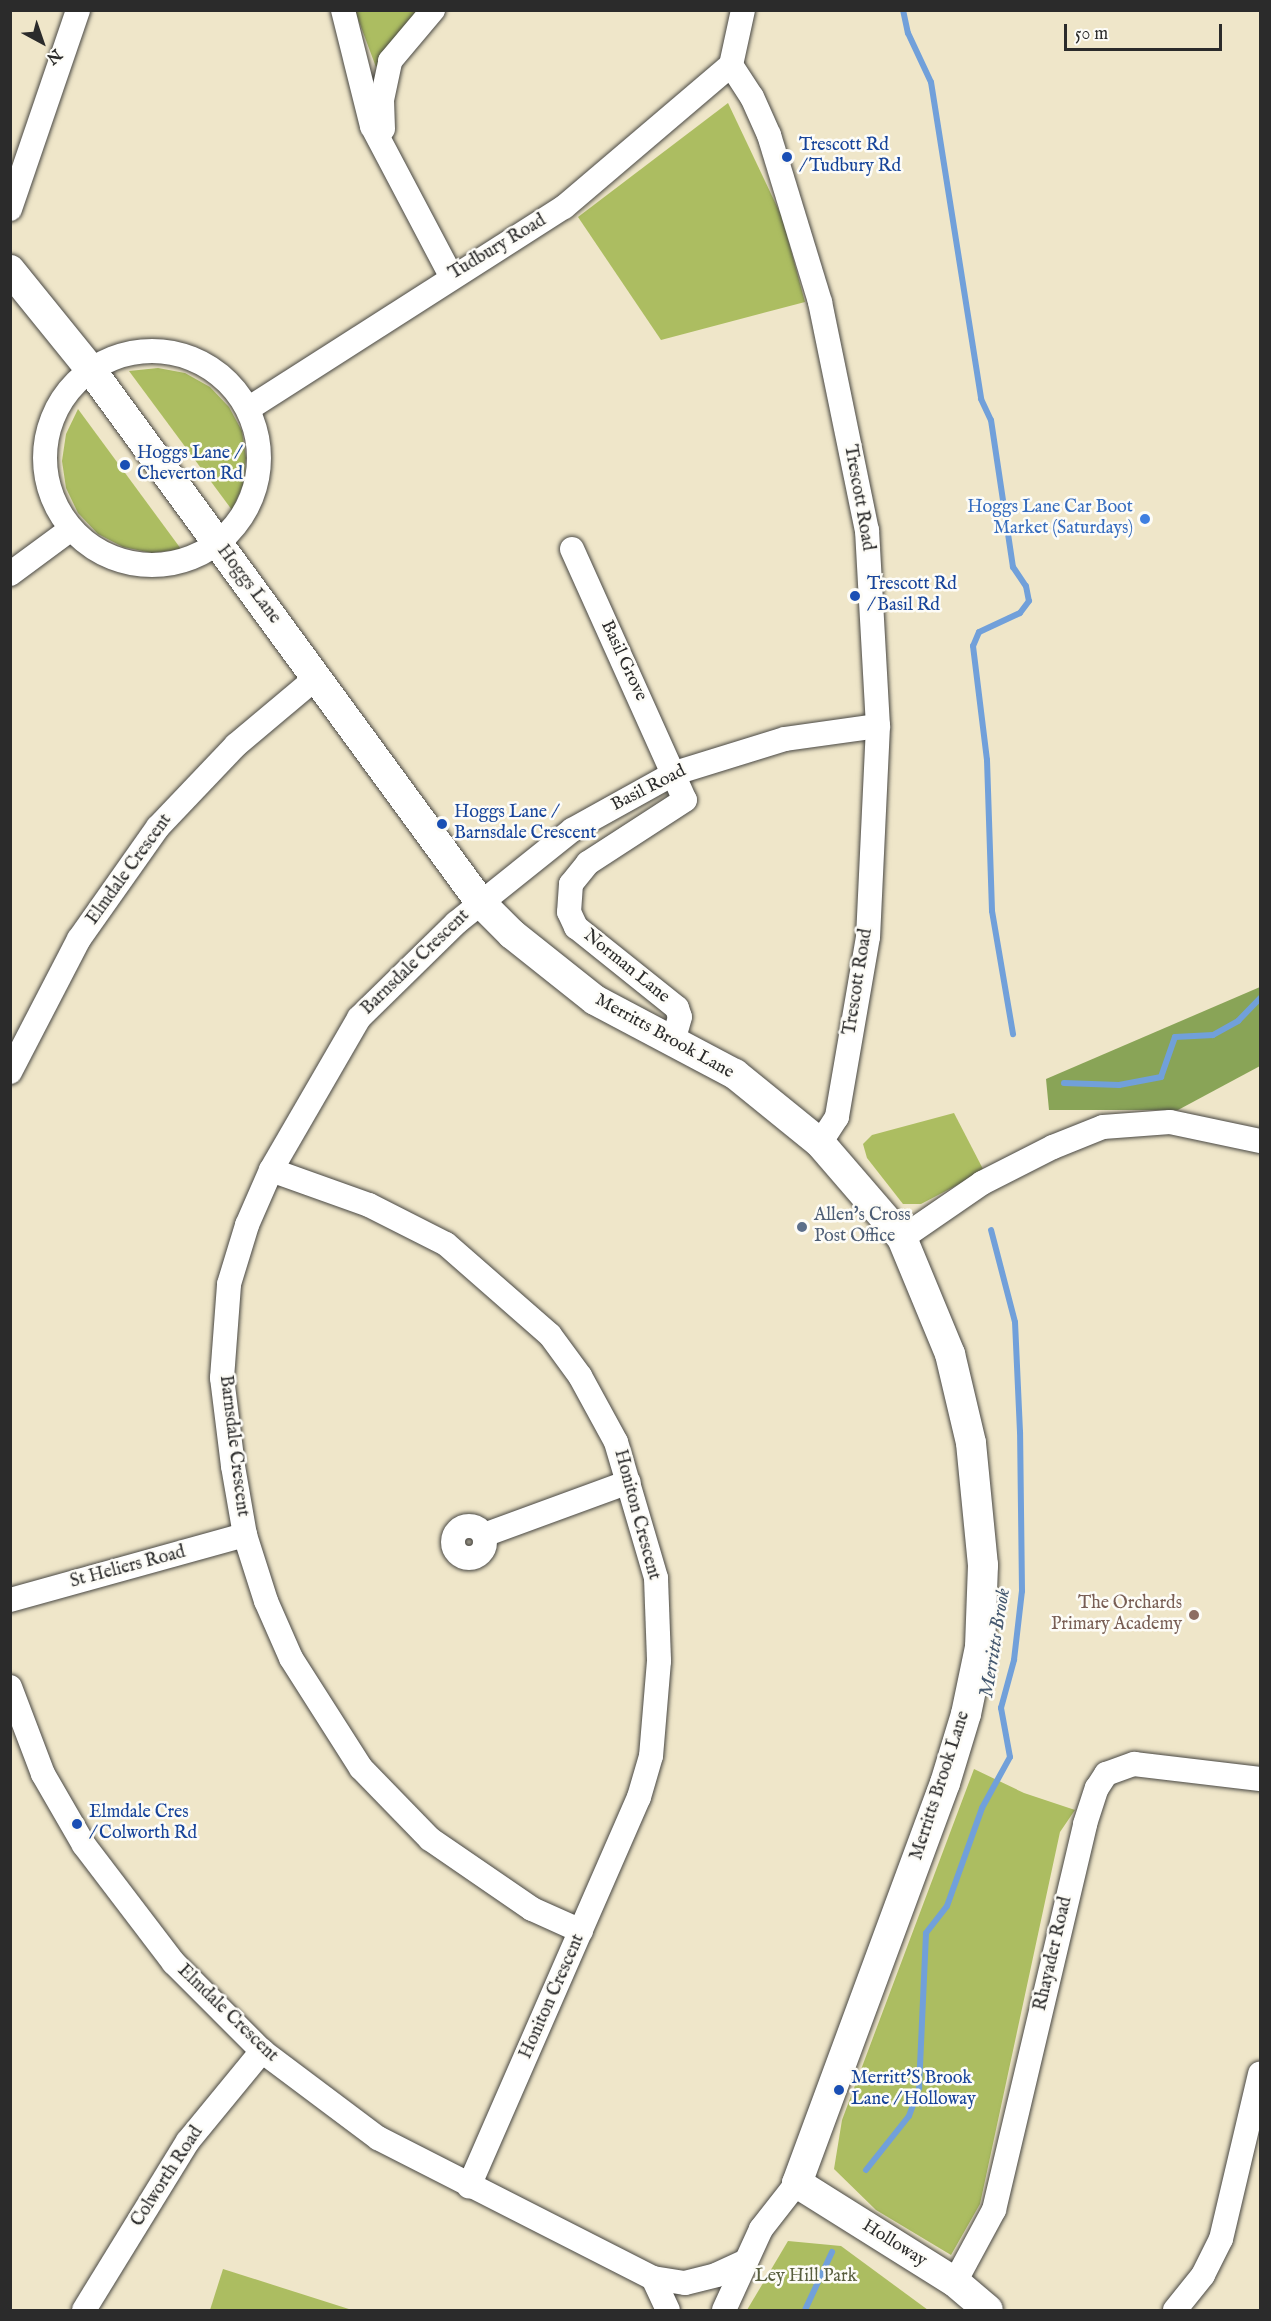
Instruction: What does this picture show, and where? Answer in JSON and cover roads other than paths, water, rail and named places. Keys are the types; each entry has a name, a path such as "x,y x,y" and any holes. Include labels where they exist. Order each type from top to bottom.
{"street":[{"path":"10,209 78,10"},
{"path":"343,10 372,126 451,276"},
{"path":"384,149 382,100 390,61 433,10"},
{"path":"732,65 743,10"},
{"name":"Tudbury Road","path":"248,409 451,276 564,207 732,65"},
{"name":"Trescott Road","path":"732,65 752,97 769,135 820,302 867,530 878,726 868,938 837,1117 820,1143"},
{"name":"Hoggs Lane","path":"10,270 91,370 481,903"},
{"path":"140,352 182,355 218,373 248,409 258,439 259,471 249,506 229,534 217,544 188,559 163,565 138,565 94,548 71,529 56,507 47,481 46,444 59,406 77,381 91,370 114,358 140,352"},
{"path":"10,574 71,529"},
{"name":"Basil Grove","path":"572,549 675,773"},
{"name":"Elmdale Crescent","path":"10,1072 79,939 158,827 236,745 317,677"},
{"name":"Basil Road","path":"481,903 572,830 675,773 785,739 878,726"},
{"name":"Norman Lane","path":"673,1041 680,1017 677,1008 576,927 569,912 571,884 588,863 685,800 675,773"},
{"name":"Merritts Brook Lane","path":"481,903 512,934 595,1000 735,1074 820,1143 902,1238 950,1354 971,1443 983,1565 980,1647 966,1714 945,1783 797,2182 761,2229 724,2310"},
{"name":"Barnsdale Crescent","path":"481,903 359,1018 271,1170 247,1225 229,1284 223,1366 245,1535 266,1601 291,1658 361,1768 430,1839 473,1873 532,1909 581,1931"},
{"path":"902,1238 982,1183 1053,1147 1103,1127 1170,1122 1260,1141"},
{"name":"Honiton Crescent","path":"271,1170 369,1205 455,1251 556,1343 580,1376 616,1442 656,1578 659,1661 651,1756 639,1797 470,2187"},
{"path":"484,1535 629,1482"},
{"name":"St Heliers Road","path":"10,1600 245,1535"},
{"name":"Elmdale Crescent","path":"10,1687 43,1774 84,1845 174,1963 262,2051 378,2138 470,2187 653,2278 685,2283 716,2275 746,2260"},
{"name":"Rhayader Road","path":"956,2282 994,2210 1085,1824 1097,1788 1106,1774 1134,1764 1260,1779"},
{"name":"Colworth Road","path":"84,2310 188,2141 262,2051"},
{"path":"1175,2310 1203,2275 1221,2240 1260,2074"},
{"name":"Holloway","path":"797,2182 956,2282 988,2310"},
{"path":"653,2278 668,2310"}],"waterway":[{"path":"903,10 908,33 931,82 981,399 991,420 1013,567 1026,586 1029,601 1020,613 979,632 973,646 987,760 992,911 1013,1034"},
{"path":"1064,1083 1119,1085 1161,1077 1175,1037 1213,1035 1238,1021 1260,998"},
{"name":"Merritts Brook","path":"866,2170 909,2116 919,2088 926,1933 947,1906 982,1808 1010,1757 1001,1708 1014,1660 1022,1591 1020,1432 1015,1322 991,1230"},
{"name":"Merritts Brook","path":"805,2310 832,2252"}],"place":[{"name":"Trescott Rd / Tudbury Rd","path":"787,157"},
{"name":"Hoggs Lane / Cheverton Rd","path":"125,465"},
{"name":"Hoggs Lane Car Boot Market (Saturdays)","path":"1145,519"},
{"name":"Trescott Rd / Basil Rd","path":"855,596"},
{"name":"Hoggs Lane / Barnsdale Crescent","path":"442,824"},
{"name":"Allen's Cross Post Office","path":"802,1227"},
{"name":"The Orchards Primary Academy","path":"1194,1615"},
{"name":"Elmdale Cres / Colworth Rd","path":"77,1824"},
{"name":"Merritt'S Brook Lane / Holloway","path":"839,2090"}],"park label":[{"name":"Ley Hill Park","path":"806,2277"}]}
